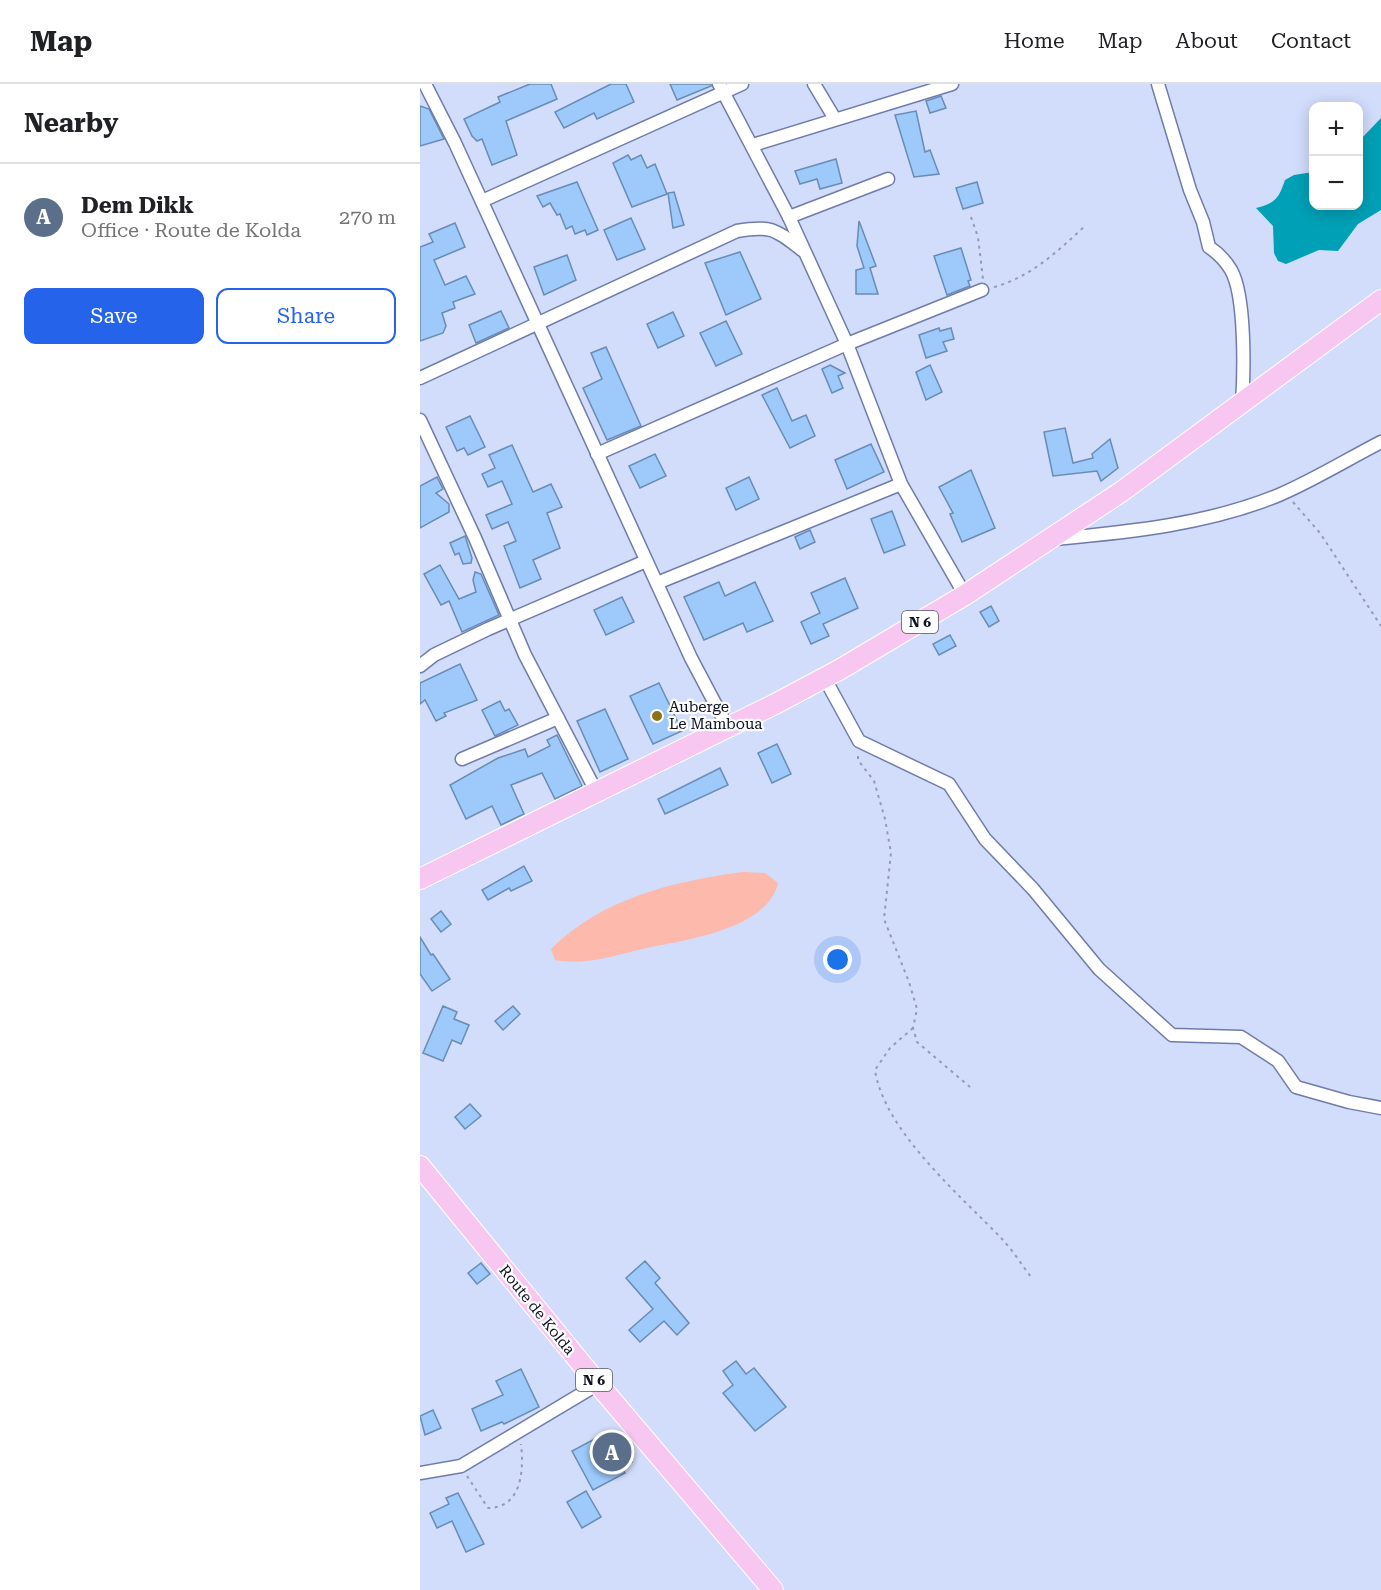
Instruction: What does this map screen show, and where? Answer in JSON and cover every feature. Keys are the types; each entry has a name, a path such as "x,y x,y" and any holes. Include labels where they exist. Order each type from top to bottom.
{"main road":[{"name":"N 6","path":"420,879 728,728 824,677 965,595 1050,539 1242,405 1381,300"},
{"name":"Route de Kolda","path":"420,1166 598,1384 773,1590"}],"street":[{"path":"482,201 721,89 742,84"},
{"path":"814,84 835,119"},
{"path":"753,145 952,84"},
{"path":"1158,84 1209,247 1221,255 1233,272 1242,329 1245,373 1242,405"},
{"path":"427,87 482,201 646,561 728,728"},
{"path":"721,89 753,145 789,217 847,344 901,484 965,595"},
{"path":"789,217 888,178"},
{"path":"420,378 737,231 764,227 786,237 803,250"},
{"path":"597,454 847,344 982,290"},
{"path":"420,420 512,621 525,655 597,793"},
{"path":"1050,539 1109,534 1192,520 1280,494 1381,442"},
{"path":"657,583 901,484"},
{"path":"420,666 434,655 646,561"},
{"path":"824,677 859,741 949,784 985,839 1033,889 1099,969 1172,1035 1241,1037 1278,1061 1296,1087 1349,1102 1381,1108"},
{"path":"462,759 558,718"},
{"path":"420,1473 461,1466 598,1384"}],"path":[{"path":"971,216 981,250 982,290 1008,283 1043,263 1086,226"},
{"path":"1280,494 1296,504 1320,533 1381,626"},
{"path":"859,741 858,760 874,781 885,819 891,853 884,919 917,1009 913,1028 917,1042 970,1088"},
{"path":"913,1028 890,1047 875,1070 878,1088 894,1121 955,1193 1005,1242 1031,1277"},
{"path":"461,1466 488,1508 498,1508 515,1496 524,1466 520,1431"}],"shaded area":[{"path":"743,872 765,873 778,883 771,898 759,911 743,921 705,936 603,958 579,961 555,960 551,949 571,931 616,905 666,887"}],"water":[{"path":"1381,118 1381,210 1358,224 1338,251 1319,250 1286,264 1278,261 1274,253 1273,226 1256,208 1272,202 1281,191 1285,180 1294,175 1309,173 1309,210 1363,210 1363,137"}],"building":[{"path":"530,84 551,84 557,99 506,121 517,155 492,165 482,139 477,141 472,136 464,119 500,102 498,97"},
{"path":"611,84 626,84 634,102 597,119 594,113 564,128 555,112"},
{"path":"670,84 711,84 711,86 677,100"},
{"path":"941,96 946,108 930,113 926,101"},
{"path":"420,106 429,109 444,139 420,146"},
{"path":"916,111 925,152 930,150 939,174 914,177 895,115"},
{"path":"628,155 631,160 641,155 647,168 655,164 667,194 632,207 613,163"},
{"path":"836,159 842,183 820,189 817,179 800,184 795,171"},
{"path":"577,182 598,230 587,235 585,230 575,234 572,226 566,229 560,214 557,215 550,203 543,207 537,196"},
{"path":"977,182 983,203 963,209 956,188"},
{"path":"674,192 684,225 673,228 668,193"},
{"path":"631,218 645,249 617,260 604,230"},
{"path":"859,221 876,266 870,268 878,294 856,294 856,270 864,268 857,246"},
{"path":"455,223 465,247 434,260 445,285 466,276 475,294 453,302 455,308 442,313 446,326 443,333 420,341 420,247 433,242 429,234"},
{"path":"961,248 971,280 968,281 970,286 947,295 934,256"},
{"path":"740,252 761,299 726,315 705,263"},
{"path":"567,255 576,280 544,295 534,267"},
{"path":"501,311 509,328 476,343 469,325"},
{"path":"673,312 684,336 658,348 647,324"},
{"path":"726,321 742,354 716,366 700,333"},
{"path":"939,328 940,331 951,328 954,339 943,342 947,351 926,358 919,335"},
{"path":"606,347 641,426 607,440 583,388 602,379 591,353"},
{"path":"830,365 845,373 838,376 843,388 832,393 822,369"},
{"path":"930,365 942,392 926,400 916,372"},
{"path":"777,388 792,421 806,415 815,436 790,448 762,395"},
{"path":"470,416 485,447 468,455 464,448 457,451 446,427"},
{"path":"1065,428 1073,463 1093,458 1092,454 1110,439 1118,468 1101,481 1097,471 1053,476 1044,432"},
{"path":"871,444 884,472 847,489 835,460"},
{"path":"512,445 533,492 551,484 562,507 547,513 560,548 533,560 541,579 520,588 504,546 516,541 508,522 492,529 486,515 512,504 502,481 488,487 482,474 495,468 489,455"},
{"path":"655,454 666,476 640,488 629,466"},
{"path":"971,470 995,528 962,542 950,514 953,513 939,487"},
{"path":"437,477 443,489 436,493 449,504 449,512 420,528 420,486"},
{"path":"749,477 759,499 736,510 726,488"},
{"path":"892,511 905,545 884,553 871,519"},
{"path":"810,530 815,542 800,549 795,537"},
{"path":"465,536 472,558 471,563 463,564 459,553 455,555 450,543"},
{"path":"440,565 459,599 476,592 473,580 475,572 481,574 499,615 462,632 449,601 441,605 424,574"},
{"path":"845,578 858,608 823,624 829,636 811,644 801,622 820,613 811,593"},
{"path":"719,582 725,596 755,582 773,621 747,632 743,623 704,640 684,597"},
{"path":"622,597 634,622 606,635 594,610"},
{"path":"991,606 999,621 989,627 980,612"},
{"path":"950,635 956,646 939,655 933,644"},
{"path":"460,664 477,700 444,713 446,716 436,721 425,700 420,704 420,683"},
{"path":"659,683 682,731 653,744 630,696"},
{"path":"500,701 505,711 509,709 518,725 495,736 482,710"},
{"path":"605,709 628,759 600,772 577,721"},
{"path":"557,735 582,786 555,799 542,773 511,785 524,814 501,825 492,806 466,819 450,785 498,758 525,749 528,757 550,746 547,740"},
{"path":"777,744 791,774 772,783 758,753"},
{"path":"720,768 728,785 665,814 658,799"},
{"path":"524,866 532,881 511,891 509,888 488,900 482,890"},
{"path":"441,911 451,924 441,932 431,919"},
{"path":"420,937 450,979 432,991 420,974"},
{"path":"443,1006 457,1012 454,1019 469,1025 461,1044 452,1040 443,1061 423,1053"},
{"path":"513,1006 520,1014 503,1030 495,1021"},
{"path":"470,1104 481,1116 465,1129 455,1117"},
{"path":"645,1261 660,1278 655,1283 689,1323 677,1335 664,1321 640,1342 629,1330 653,1309 626,1278"},
{"path":"481,1263 490,1274 477,1284 468,1273"},
{"path":"736,1361 746,1374 754,1368 786,1407 755,1431 723,1393 733,1385 723,1371"},
{"path":"521,1369 539,1407 504,1424 502,1422 481,1431 472,1409 503,1395 496,1381"},
{"path":"433,1410 441,1428 425,1435 420,1416"},
{"path":"604,1434 616,1457 626,1451 632,1462 622,1468 625,1473 593,1490 572,1451"},
{"path":"586,1491 601,1517 582,1528 567,1502"},
{"path":"458,1493 484,1544 466,1552 452,1521 437,1528 430,1513 449,1504 446,1498"}],"place":[{"name":"Auberge Le Mamboua","path":"657,716"},
{"name":"Dem Dikk","path":"612,1452"}]}
